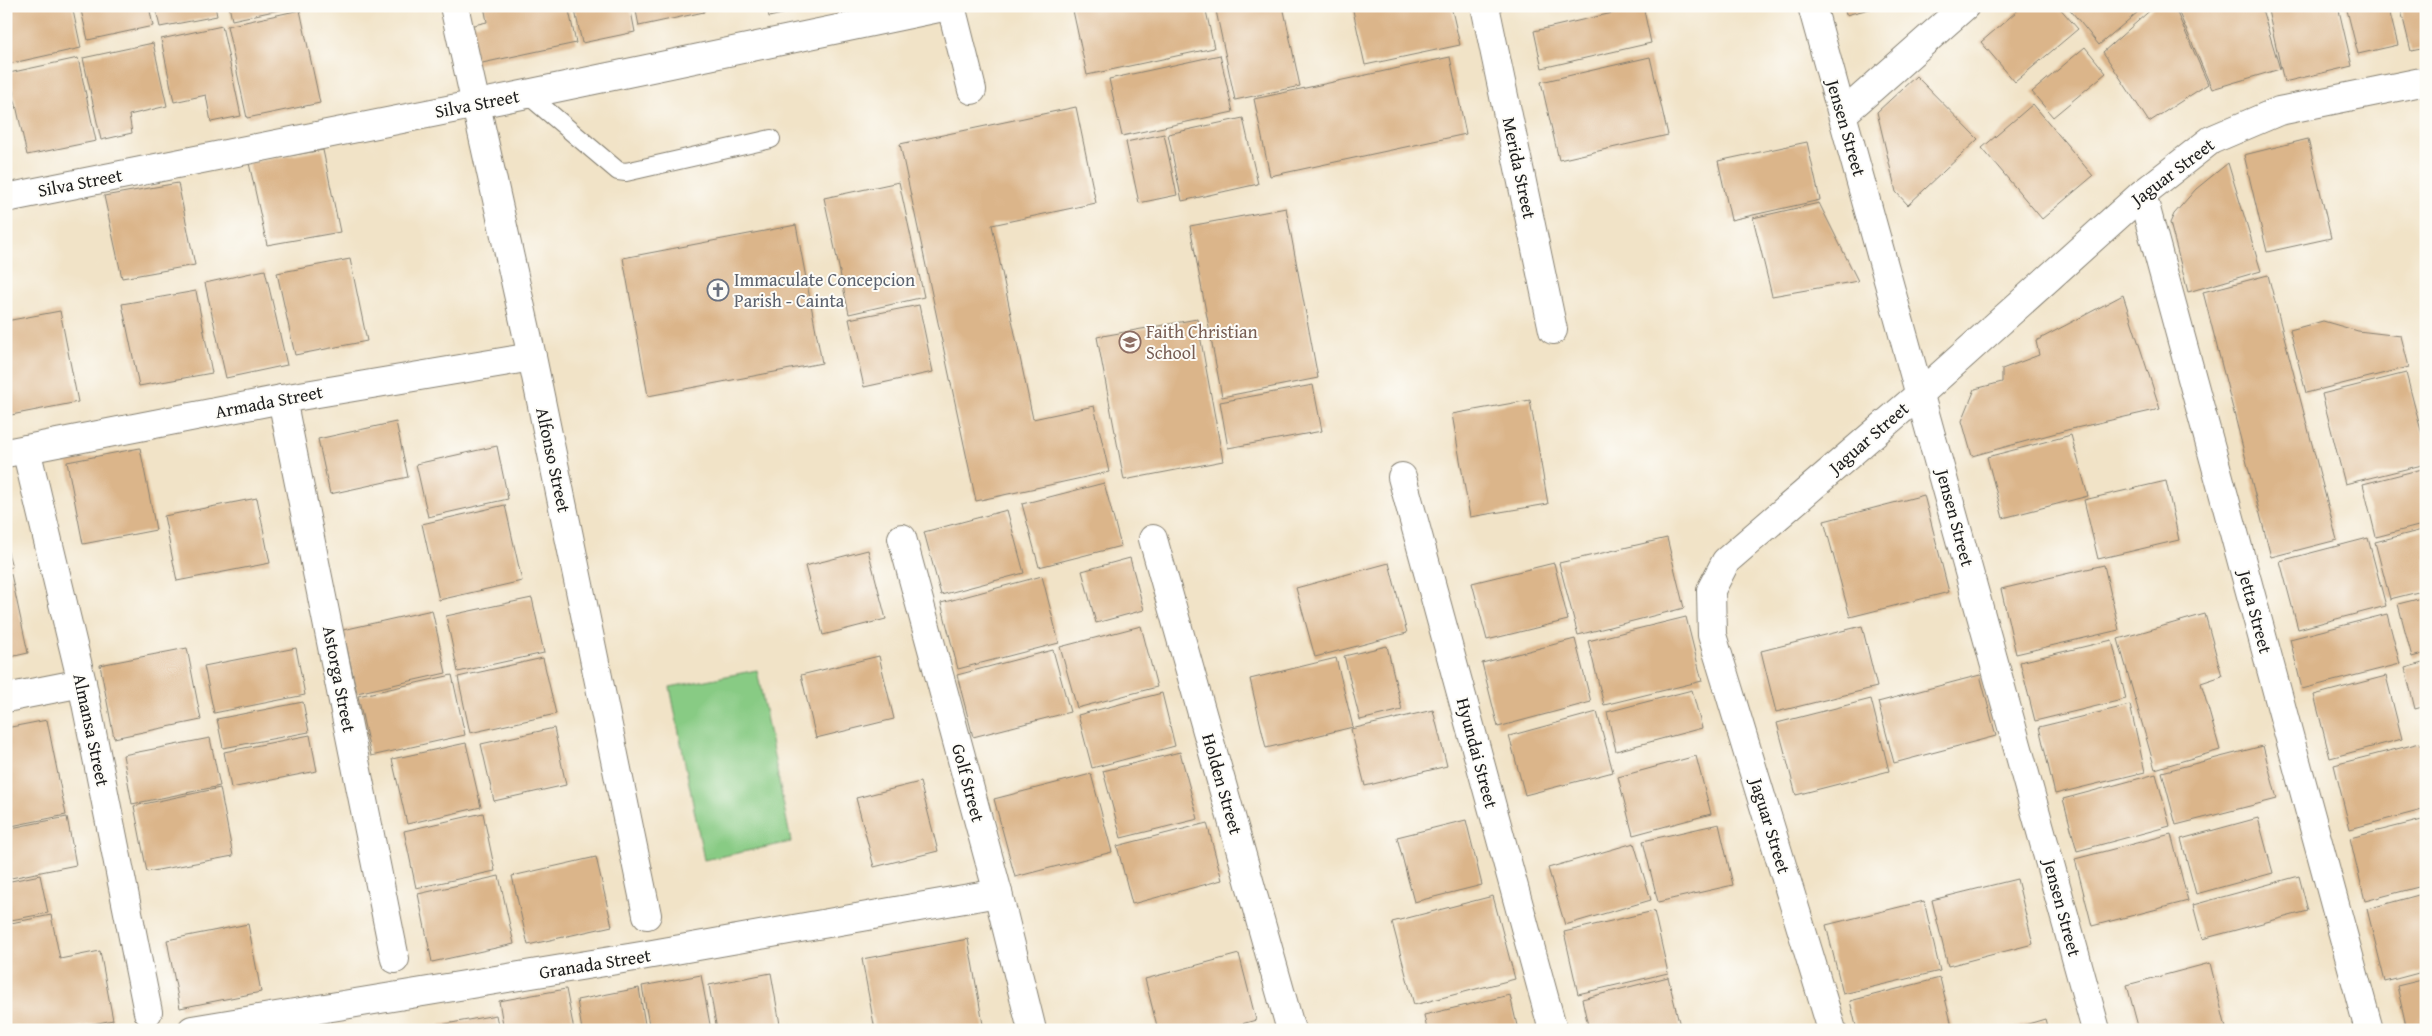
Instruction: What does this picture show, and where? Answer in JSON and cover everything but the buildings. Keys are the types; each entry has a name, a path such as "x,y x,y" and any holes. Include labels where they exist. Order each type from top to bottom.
{"street":[{"name":"Alfonso Street","path":"454,6 532,357 647,915"},
{"name":"Silva Street","path":"6,198 527,94 949,6"},
{"path":"949,6 972,90"},
{"name":"Merida Street","path":"1485,6 1553,330"},
{"name":"Jensen Street","path":"1812,6 1921,393 2096,1030"},
{"path":"1843,114 1965,6"},
{"name":"Jaguar Street","path":"1832,1030 1712,635 1711,590 1726,561 1921,393 2142,194 2212,140 2279,111 2426,80"},
{"name":"Jetta Street","path":"2142,194 2369,1030"},
{"name":"Armada Street","path":"16,451 282,399 532,357"},
{"name":"Astorga Street","path":"282,399 395,959"},
{"name":"Almansa Street","path":"16,451 82,683 148,1012"},
{"name":"Hyundai Street","path":"1402,477 1553,1030"},
{"name":"Golf Street","path":"902,538 998,893 1032,1030"},
{"name":"Holden Street","path":"1153,539 1291,1030"},
{"path":"6,698 82,683"},
{"name":"Granada Street","path":"192,1030 642,956 998,893"}],"lane":[{"path":"527,94 618,172 771,140"}],"green space":[{"path":"757,670 791,842 704,860 670,687"}],"place":[{"name":"Immaculate Concepcion Parish - Cainta","path":"718,290"},
{"name":"Faith Christian School","path":"1130,342"}]}
